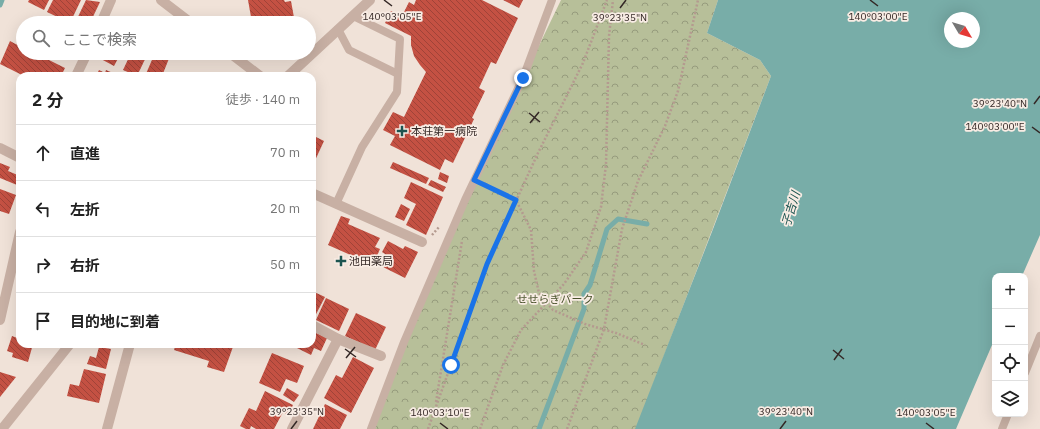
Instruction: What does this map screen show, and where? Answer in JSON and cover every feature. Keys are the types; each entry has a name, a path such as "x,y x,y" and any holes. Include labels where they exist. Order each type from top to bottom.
{"street":[{"path":"104,16 111,0"},
{"path":"161,0 182,16"},
{"path":"316,50 370,0"},
{"path":"78,72 84,60"},
{"path":"239,60 255,72"},
{"path":"292,72 305,60"},
{"path":"0,148 16,156"},
{"path":"316,195 422,242"},
{"path":"0,320 16,250"},
{"path":"316,327 338,339 381,356"},
{"path":"292,429 338,339"},
{"path":"2,429 67,348"},
{"path":"107,429 129,348"}],"lane":[{"path":"371,429 404,342 474,180 523,78 552,0"},
{"path":"336,204 362,147 397,92 400,39 352,16"},
{"path":"338,29 349,50 398,74"},
{"path":"1028,366 1040,336"},
{"path":"1002,429 1007,417"}],"path":[{"path":"428,429 487,264 516,200 583,63 607,0"},
{"path":"480,429 503,365 521,330 564,284 586,252 601,207 606,164 610,36 613,0"},
{"path":"567,429 604,330 622,229 628,209 638,181 665,126 678,91 698,0"},
{"path":"474,180 516,200 531,230 534,272 539,293 552,310 585,324 646,345"},
{"path":"435,409 463,235"}],"green space":[{"name":"せせらぎパーク","path":"561,0 718,0 707,33 760,60 771,76 636,429 371,429 474,180"}],"water":[{"name":"子吉川","path":"718,0 1040,0 1040,235 1023,273 992,273 992,345 956,429 635,429 771,76 760,60 707,33"}],"building":[{"path":"29,0 49,0 44,10 28,2"},
{"path":"53,0 81,0 73,16 55,16 47,12"},
{"path":"86,0 100,2 93,16 78,16"},
{"path":"248,0 291,1 294,16 255,16 251,16"},
{"path":"416,0 482,0 518,18 496,64 491,62 479,88 485,91 472,118 474,119 453,163 445,159 440,170 390,145 395,136 383,130 393,112 404,117 426,72 414,56 411,45 411,36 385,23 391,11 402,16 409,2 414,5"},
{"path":"503,0 523,0 519,8"},
{"path":"10,41 16,44 16,60 49,60 65,68 63,72 16,72 0,64"},
{"path":"103,60 117,60 114,66"},
{"path":"128,60 145,60 139,72 128,72 123,70"},
{"path":"152,60 168,60 164,72 147,72"},
{"path":"316,137 324,141 316,158"},
{"path":"393,162 429,178 426,184 390,168"},
{"path":"0,163 10,167 8,171 16,174 16,185 0,178"},
{"path":"440,172 449,176 447,183 438,179"},
{"path":"431,180 446,187 443,192 428,185"},
{"path":"411,182 443,197 426,235 406,225 416,204 404,198"},
{"path":"0,189 16,195 9,214 0,211"},
{"path":"401,204 410,209 404,221 395,217"},
{"path":"341,216 350,219 348,224 380,238 375,247 380,249 373,265 328,245"},
{"path":"388,241 403,249 405,246 418,252 405,278 379,265 385,254 382,252"},
{"path":"316,293 325,297 316,314"},
{"path":"326,298 349,309 339,331 316,320"},
{"path":"356,313 386,327 375,350 345,336"},
{"path":"316,333 327,338 321,351 314,348 316,348"},
{"path":"12,336 16,338 16,348 32,348 28,362 12,357 13,353 7,351"},
{"path":"99,348 111,349 106,369 87,364 90,356 96,358"},
{"path":"175,348 233,348 224,372 207,367 209,361 174,350"},
{"path":"297,348 314,348 311,355"},
{"path":"272,353 304,366 297,383 286,379 280,392 259,383"},
{"path":"353,357 374,368 351,413 324,398 336,375 342,378"},
{"path":"84,369 106,374 99,403 67,396 70,384 79,386"},
{"path":"0,372 16,377 0,397"},
{"path":"287,388 299,395 294,402 283,395"},
{"path":"265,391 293,405 288,415 283,412 274,429 256,429 251,426 250,429 246,429 240,426 249,408 256,411"},
{"path":"325,404 347,415 340,429 313,429"}],"waterway":[{"path":"0,5 2,0"},
{"path":"539,429 584,309 584,294 590,285 607,229 618,219 647,224"}],"place":[{"name":"本荘第一病院","path":"402,131"},
{"name":"池田薬局","path":"341,261"}],"route":[{"path":"451,365 487,264 516,200 474,180 523,78"}]}
